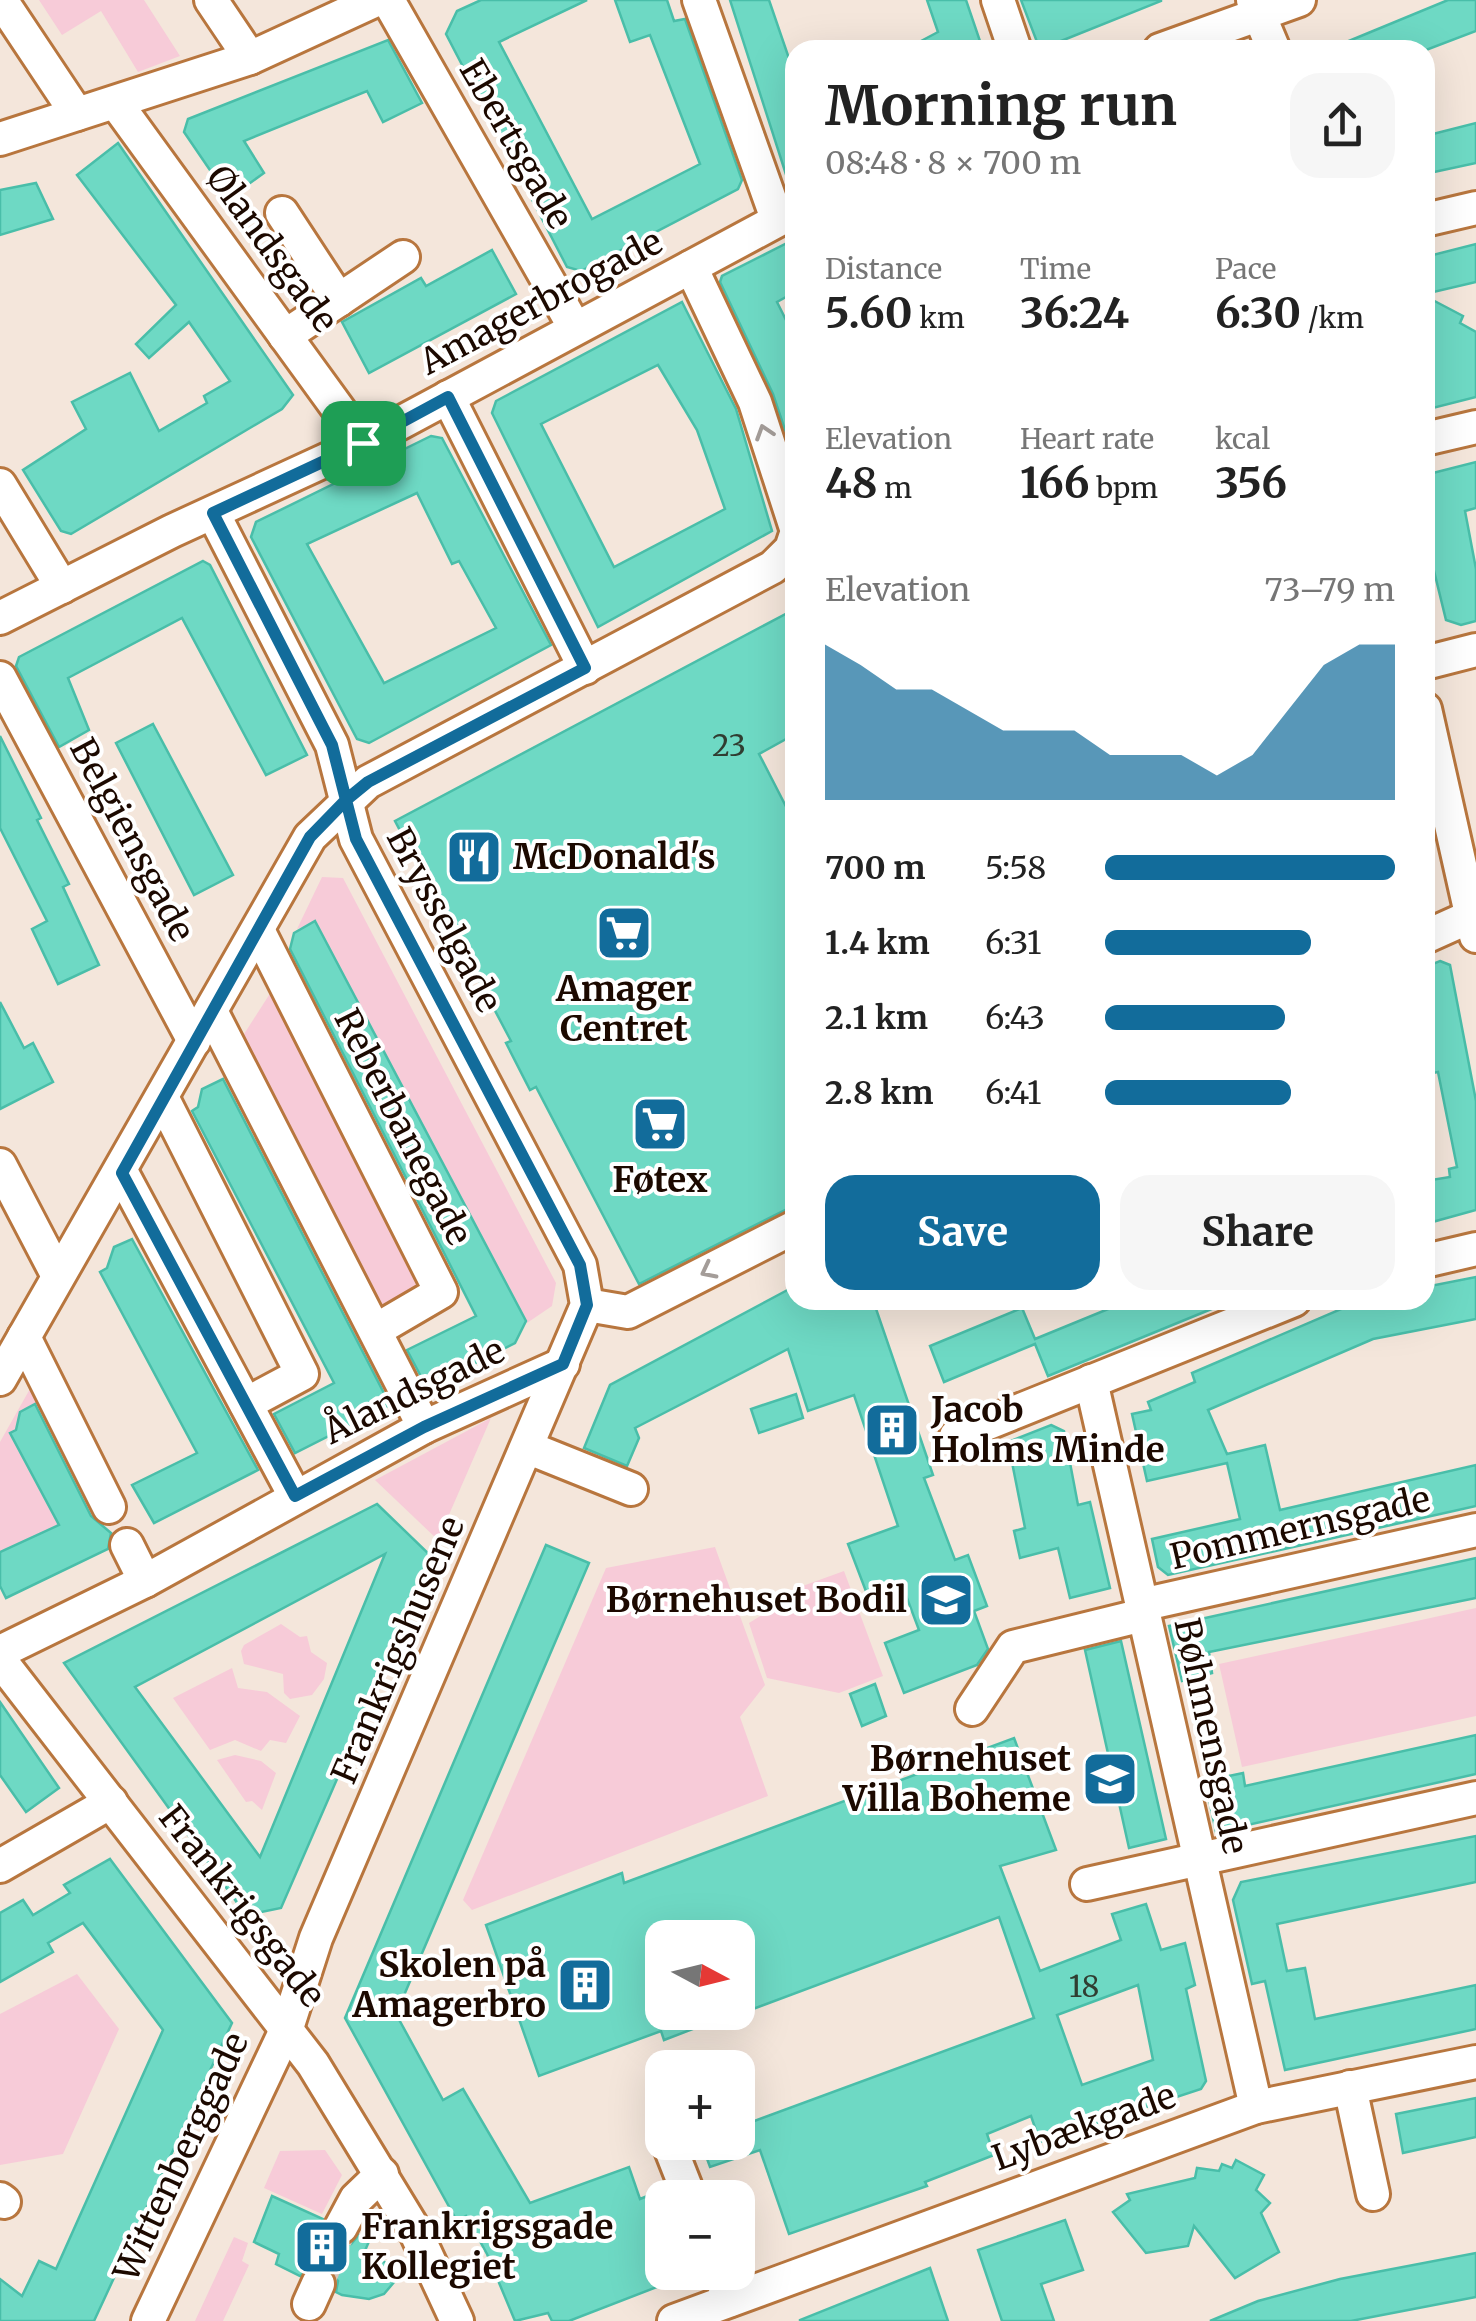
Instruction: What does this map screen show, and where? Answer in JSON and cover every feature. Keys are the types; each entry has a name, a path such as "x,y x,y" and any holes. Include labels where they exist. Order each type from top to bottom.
{"street":[{"path":"1,0 77,114"},
{"path":"210,0 250,58"},
{"name":"Ebertsgade","path":"388,0 575,328"},
{"path":"699,0 785,213"},
{"path":"998,0 1012,40"},
{"path":"1182,40 1256,7 1299,0"},
{"path":"0,139 250,58 356,4"},
{"path":"1256,7 1270,40"},
{"name":"Ølandsgade","path":"116,103 363,443"},
{"path":"1435,218 1476,208"},
{"path":"282,213 338,300"},
{"name":"Amagerbrogade","path":"0,618 363,443 785,216"},
{"path":"285,336 403,257"},
{"path":"691,267 754,402 785,495"},
{"path":"448,397 585,668"},
{"path":"1435,437 1476,427"},
{"path":"0,486 62,587"},
{"name":"Brysselgade","path":"213,513 332,745 356,839 580,1265 587,1305"},
{"path":"0,1379 122,1173 310,837 368,782 785,559"},
{"path":"1435,660 1476,650"},
{"name":"Belgiensgade","path":"0,678 194,1041"},
{"path":"1435,756 1475,922 1435,934"},
{"name":"Reberbanegade","path":"258,930 441,1292 376,1330"},
{"path":"211,1011 424,1427"},
{"path":"162,1099 302,1374 246,1404"},
{"path":"0,1165 58,1276"},
{"path":"122,1173 295,1496"},
{"path":"587,1305 628,1312 785,1232"},
{"path":"1435,1259 1476,1249"},
{"name":"Frankrigshusene","path":"287,2028 316,1938 587,1305"},
{"path":"956,1436 1269,1310"},
{"path":"24,1337 109,1507"},
{"name":"Ålandsgade","path":"0,1652 145,1580 424,1427 563,1364"},
{"name":"Bøhmensgade","path":"1091,1380 1196,1858 1256,2107"},
{"path":"529,1448 631,1488"},
{"name":"Pommernsgade","path":"972,1709 1014,1647 1142,1610 1476,1530"},
{"path":"127,1545 145,1580"},
{"name":"Frankrigsgade","path":"0,1660 287,2028 382,2174 458,2321"},
{"path":"1087,1884 1476,1798"},
{"path":"0,1866 111,1802"},
{"name":"Wittenberggade","path":"148,2321 287,2028"},
{"name":"Lybækgade","path":"755,2276 1256,2107 1476,2062"},
{"path":"1350,2087 1372,2194"},
{"path":"342,2227 356,2199 382,2174"},
{"name":"Lybækgade","path":"674,2321 718,2290"}],"shaded area":[{"path":"39,0 144,0 180,56 138,72 101,11 62,35"},
{"path":"322,877 343,878 556,1283 552,1306 527,1323 316,922 297,929"},
{"path":"271,992 424,1288 373,1314 237,1045"},
{"path":"35,1380 42,1401 21,1411 18,1429 10,1433 59,1525 0,1552 0,1442"},
{"path":"491,1418 438,1540 375,1480"},
{"path":"715,1547 765,1685 740,1717 768,1796 472,1910 463,1900 606,1568"},
{"path":"844,1571 883,1676 839,1693 767,1678 749,1623 762,1615 761,1601"},
{"path":"1476,1608 1476,1716 1242,1767 1219,1664"},
{"path":"281,1624 300,1637 307,1636 311,1652 327,1663 324,1679 312,1695 290,1699 284,1693 283,1674 244,1664 244,1645"},
{"path":"232,1668 238,1688 267,1692 300,1716 286,1743 270,1740 261,1751 235,1740 210,1750 173,1698"},
{"path":"235,1755 261,1761 276,1773 262,1810 252,1801 246,1802 217,1760"},
{"path":"77,1974 119,2029 63,2154 0,2165 0,2014"},
{"path":"325,2150 342,2175 322,2214 264,2188 280,2151"},
{"path":"234,2237 248,2243 242,2261 249,2265 223,2321 195,2321"}],"building":[{"path":"481,0 587,0 499,42 592,219 700,164 650,35 630,42 615,0 667,0 674,21 685,19 742,180 738,189 581,271 567,267 446,34 457,11"},
{"path":"730,0 769,0 785,47 785,171"},
{"path":"927,0 966,0 980,40 923,40 938,32"},
{"path":"1021,0 1161,0 1064,40 1036,40"},
{"path":"1448,0 1476,0 1476,31 1435,47 1435,40 1351,40"},
{"path":"388,40 422,103 383,122 367,91 244,141 264,173 229,198 184,132 188,119"},
{"path":"1476,123 1476,163 1435,172 1435,133"},
{"path":"118,143 293,395 282,409 71,534 61,531 23,470 86,429 72,402 130,373 159,431 207,403 204,396 230,381 189,322 149,358 136,344 176,305 77,175"},
{"path":"36,183 53,219 0,235 0,190"},
{"path":"785,244 785,298 777,302 785,318 785,430 773,394 720,282 722,276"},
{"path":"1476,244 1476,282 1435,292 1435,254"},
{"path":"492,250 516,294 369,373 342,322 421,278 426,286"},
{"path":"1435,301 1463,316 1460,323 1476,332 1476,397 1435,407"},
{"path":"682,302 736,409 772,531 598,627 492,413 496,401","holes":["658,365 697,430 725,509 614,567 541,424"]},
{"path":"431,436 442,438 551,645 369,743 357,739 251,537 256,522","holes":["417,493 452,564 459,561 496,628 384,683 307,544"]},
{"path":"1476,462 1476,508 1465,511 1476,569 1476,621 1461,625 1446,620 1435,575 1435,472"},
{"path":"203,561 210,565 307,755 266,775 182,618 68,678 89,730 59,747 16,666 19,657"},
{"name":"Amager Centret","path":"785,614 785,740 759,754 785,805 785,1210 639,1284 536,1087 530,1090 506,1043 511,1041 395,821"},
{"path":"153,724 233,875 194,895 116,743"},
{"path":"0,736 41,818 37,820 69,884 63,887 99,965 58,984 32,929 47,921 0,828"},
{"path":"315,921 526,1321 515,1343 430,1386 426,1386 407,1350 476,1316 290,949 294,933"},
{"path":"1435,963 1450,965 1476,1101 1476,1210 1435,1221 1435,1179 1450,1177 1449,1169 1457,1167 1438,1072 1435,1073"},
{"path":"0,1002 24,1048 33,1043 53,1082 0,1109"},
{"path":"223,1079 390,1405 295,1453 274,1414 334,1383 192,1111 198,1107 202,1089"},
{"path":"132,1239 258,1470 154,1523 132,1485 197,1453 100,1272 107,1268 114,1247"},
{"path":"1476,1277 1476,1319 1373,1339 1208,1410 1227,1454 1265,1445 1280,1510 1476,1465 1476,1506 1168,1575 1158,1567 1152,1539 1240,1519 1227,1463 1147,1481 1132,1414 1151,1410 1148,1402 1195,1382 1192,1373 1339,1310 1435,1310 1435,1285"},
{"path":"785,1291 785,1310 876,1310 933,1475 924,1478 955,1560 968,1555 987,1606 974,1611 988,1649 977,1665 904,1693 885,1643 919,1630 901,1582 867,1594 848,1544 898,1526 854,1395 808,1411 788,1349 635,1428 639,1438 627,1466 584,1448 610,1385"},
{"path":"1017,1310 1023,1310 1035,1339 1106,1310 1209,1310 1048,1376 1035,1344 944,1382 930,1346"},
{"path":"796,1394 803,1418 759,1433 751,1409"},
{"path":"35,1404 91,1516 111,1533 108,1549 6,1598 0,1586 0,1552 59,1525 10,1433 16,1430 20,1412"},
{"path":"1051,1425 1064,1431 1078,1505 1090,1502 1110,1588 1070,1598 1058,1548 1020,1558 1014,1531 1025,1528 1008,1442"},
{"path":"377,1504 433,1558 281,1908 246,1915 64,1663","holes":["385,1554 260,1857 135,1687"]},
{"path":"546,1545 589,1563 396,2014 443,2100 463,2089 530,2203 629,2167 640,2199 645,2197 645,2290 649,2290 569,2321 552,2321 548,2313 515,2321 466,2216 457,2221 345,2018"},
{"path":"1476,1558 1476,1598 1209,1652 1212,1673 1182,1681 1169,1626"},
{"path":"1121,1641 1166,1839 1129,1848 1085,1650"},
{"path":"875,1684 886,1716 862,1726 850,1694"},
{"path":"0,1702 59,1788 26,1812 0,1775"},
{"path":"1476,1735 1476,1774 1216,1832 1205,1781 1243,1773 1245,1786"},
{"name":"Skolen på Amagerbro","path":"1014,1738 1056,1850 1000,1866 1040,1971 1121,1940 1112,1914 1146,1904 1161,1950 1185,1943 1195,1985 1186,1989 1206,2081 1201,2089 1040,2142 1031,2116 987,2134 994,2155 925,2182 927,2186 789,2234 760,2150 755,2152 755,2121 1034,2018 999,1917 755,2008 755,1920 645,1920 645,2030 690,2030 664,2040 661,2031 539,2076 486,1925 622,1873 624,1883","holes":["1138,1985 1153,2060 1082,2085 1057,2015"]},
{"path":"1476,1836 1476,1882 1277,1924 1287,1971 1305,1968 1315,2019 1476,1985 1476,2029 1285,2070 1265,1981 1252,1984 1233,1900 1241,1882"},
{"path":"110,1859 232,2023 94,2321 0,2321 0,2279 22,2296 39,2261 56,2269 163,2030 83,1923 48,1943 53,1952 0,1982 0,1913 23,1900 33,1915 70,1893 64,1885"},
{"path":"1476,2098 1476,2137 1403,2153 1396,2114"},
{"name":"Skolen på Amagerbro","path":"707,2160 731,2160 710,2167"},
{"path":"1236,2160 1264,2175 1256,2190 1270,2203 1261,2213 1279,2252 1235,2278 1194,2226 1188,2246 1146,2253 1113,2212 1130,2200 1127,2194 1195,2178 1197,2168 1219,2171 1222,2164 1232,2168"},
{"name":"Frankrigsgade Kollegiet","path":"272,2196 323,2219 324,2237 332,2245 351,2244 359,2235 370,2239 364,2253 393,2266 388,2278 395,2281 384,2294 369,2299 336,2292 338,2281 327,2266 315,2264 300,2276 276,2264 279,2254 254,2242"},
{"path":"1065,2220 1083,2270 1041,2284 1054,2321 1002,2321 978,2250"},
{"path":"1476,2253 1476,2297 1351,2321 1210,2321 1258,2301 1340,2279"},
{"path":"930,2268 948,2321 800,2321 800,2320"}],"tunnel":[{"path":"318,2284 341,2227"}],"place":[{"name":"McDonald's","path":"474,857"},
{"name":"Amager Centret","path":"624,933"},
{"name":"Føtex","path":"660,1124"},
{"name":"Jacob Holms Minde","path":"892,1430"},
{"name":"Børnehuset Bodil","path":"946,1600"},
{"name":"Børnehuset Villa Boheme","path":"1110,1779"},
{"name":"Skolen på Amagerbro","path":"585,1985"},
{"name":"Frankrigsgade Kollegiet","path":"322,2247"}],"route":[{"path":"363,443 213,513 332,745 346,800 310,837 122,1173 295,1496 424,1427 563,1364 587,1305 580,1265 356,839 346,800 368,782 585,668 448,397 363,443"}]}
